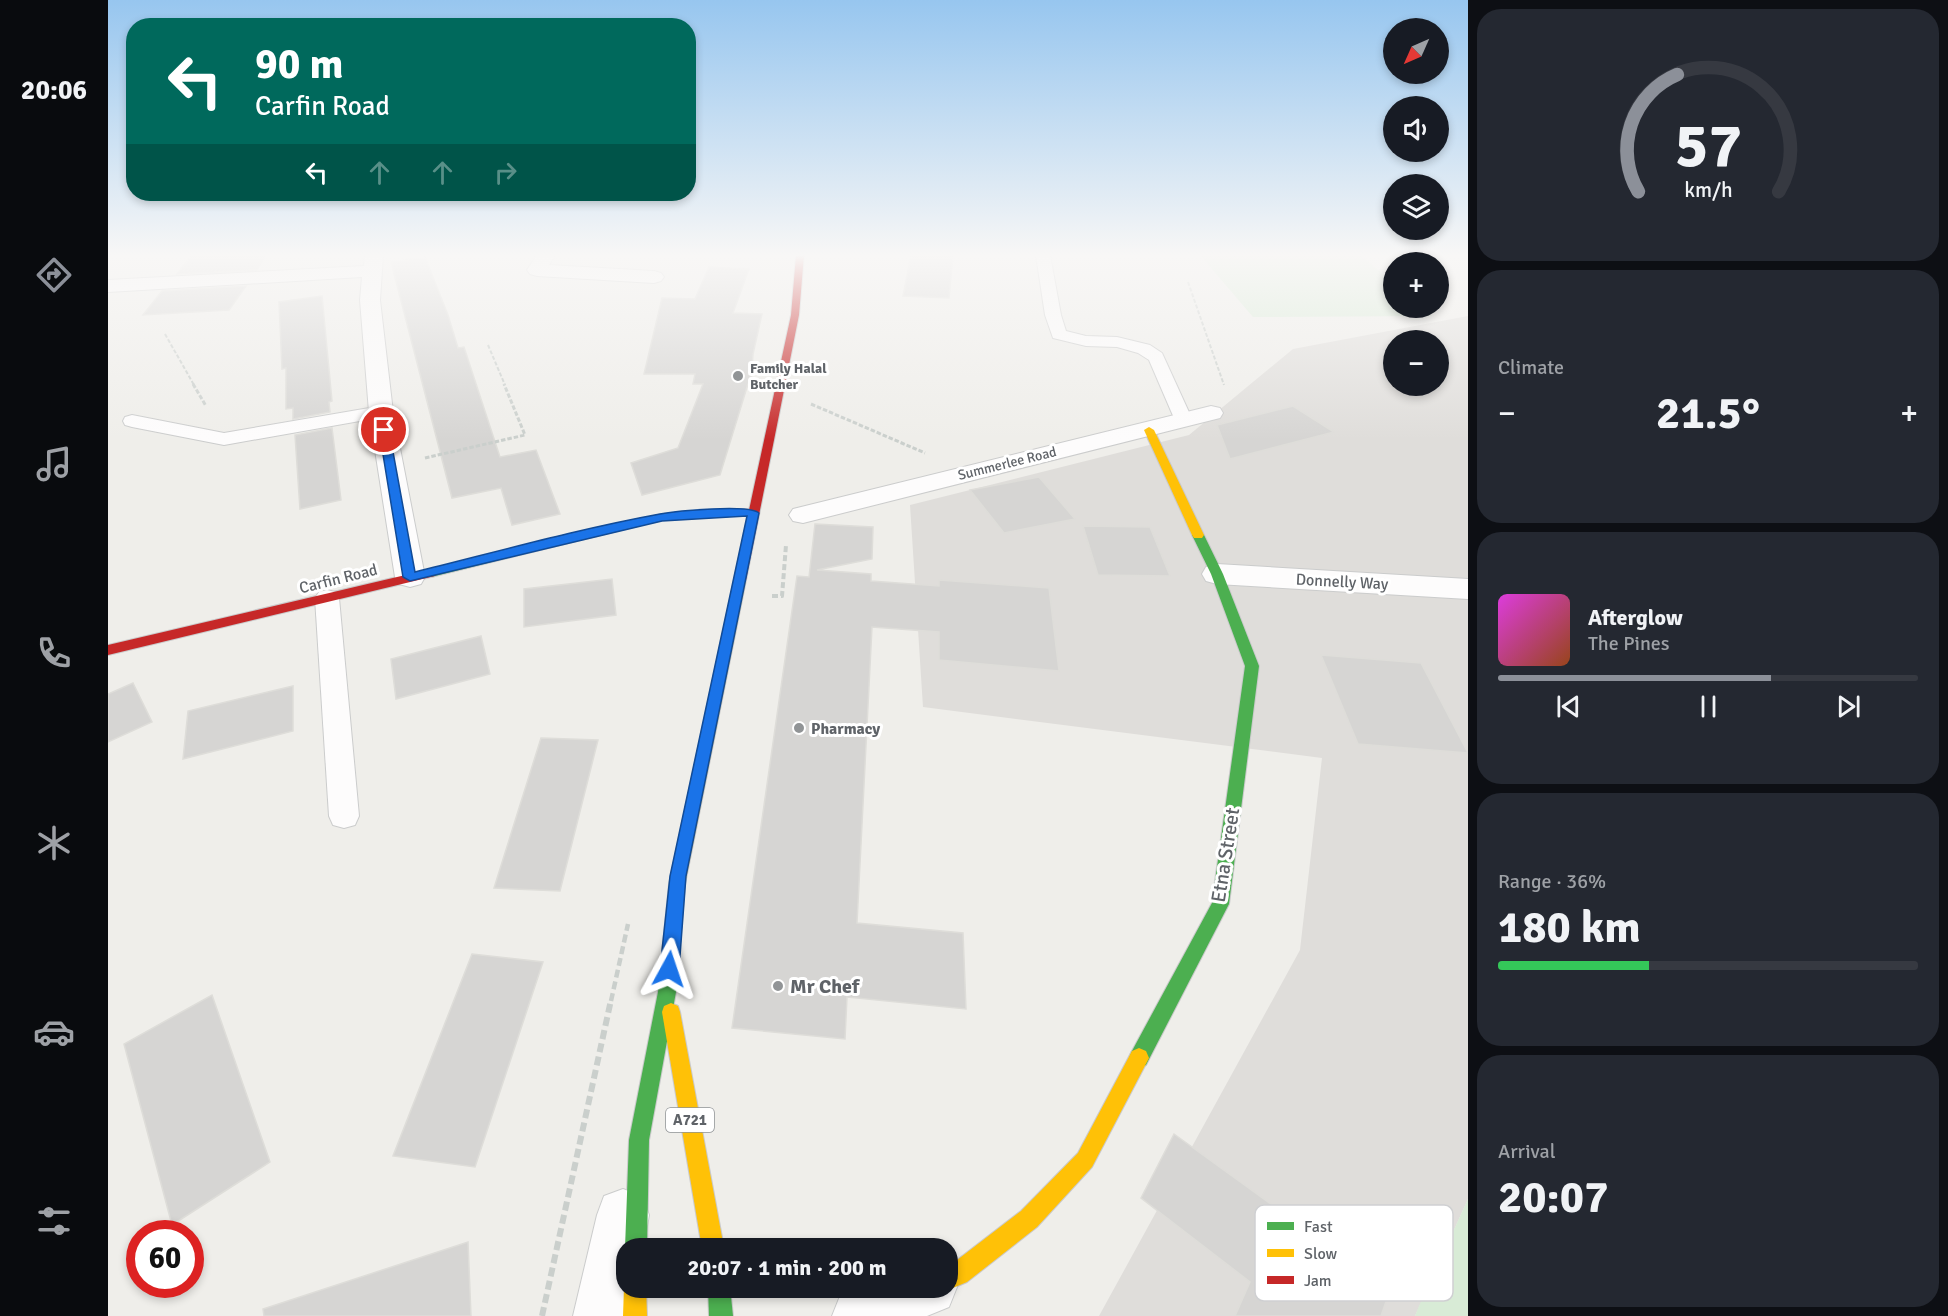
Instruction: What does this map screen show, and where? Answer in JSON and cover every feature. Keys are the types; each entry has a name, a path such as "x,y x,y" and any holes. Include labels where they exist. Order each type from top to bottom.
{"street":[{"path":"372,316 381,412 410,577"},
{"name":"A721","path":"636,1238 639,1140 667,992 678,876 795,316"},
{"name":"Summerlee Road","path":"803,515 1211,413"},
{"name":"Etna Street","path":"958,1274 1029,1219 1085,1160 1220,904 1252,666 1217,574 1149,430"},
{"name":"Carfin Road","path":"108,650 662,517 724,512 753,513"},
{"name":"Donnelly Way","path":"1217,574 1468,589"},
{"name":"A721","path":"667,992 711,1238"},
{"path":"601,1316 639,1140"},
{"path":"634,1316 635,1298"},
{"path":"719,1298 721,1316"},
{"path":"860,1316 902,1298"}],"lane":[{"path":"1053,316 1059,334 1086,341 1117,342 1144,349 1156,357 1184,421"},
{"path":"132,421 224,439 381,412"},
{"path":"327,598 344,816"}],"path":[{"path":"1201,316 1220,369 1226,396 1211,413"},
{"path":"165,334 224,439"},
{"path":"389,466 525,435 488,345"},
{"path":"779,390 973,472"},
{"path":"542,1316 628,921"}],"shaded area":[{"path":"1468,316 1468,1199 1453,1232 1453,1205 1255,1205 1255,1301 1422,1301 1415,1316 1099,1316 1300,950 1322,758 923,707 910,505 1189,435 1293,349 1383,332 1383,396 1449,396 1449,330 1394,330"}],"green space":[{"path":"1252,316 1358,316 1253,317"},
{"path":"1468,1199 1468,1316 1415,1316 1421,1301 1453,1301 1453,1232"}],"building":[{"path":"280,316 324,316 332,401 329,402 330,412 293,419 293,408 286,409 286,368 282,369"},
{"path":"405,316 448,316 458,348 464,347 500,457 536,450 560,514 512,525 501,488 452,498"},
{"path":"658,316 761,316 753,354 751,384 748,384 720,475 642,495 631,463 678,448 703,384 693,384 695,374 644,374"},
{"path":"1293,406 1334,432 1230,459 1217,425"},
{"path":"332,428 341,500 300,509 295,435"},
{"path":"1039,477 1075,519 1004,533 970,490"},
{"path":"815,524 873,527 872,559 817,570 871,574 871,581 939,586 939,580 1049,588 1059,671 939,660 939,632 872,627 857,923 963,933 966,1009 847,997 845,1039 732,1028 797,576 809,577"},
{"path":"1083,526 1150,527 1170,576 1098,575"},
{"path":"612,579 616,615 524,627 524,589"},
{"path":"481,636 490,674 396,699 391,659"},
{"path":"1321,655 1421,663 1468,753 1358,744"},
{"path":"133,683 152,722 108,742 108,694"},
{"path":"293,686 293,731 183,759 188,711"},
{"path":"541,738 598,740 560,891 494,888"},
{"path":"472,954 543,962 475,1167 393,1156"},
{"path":"212,995 270,1162 180,1220 171,1220 124,1044"},
{"path":"1174,1134 1272,1205 1255,1205 1255,1301 1386,1301 1381,1316 1235,1316 1250,1282 1141,1198"},
{"path":"468,1242 471,1316 264,1316 263,1309"}],"traffic: fast":[{"path":"431,573 662,517 753,512"},
{"path":"1139,1058 1220,904 1252,666 1217,574 1198,535"},
{"path":"636,1238 639,1140 667,992 677,884"},
{"path":"720,1298 721,1316"}],"traffic: slow":[{"path":"1149,430 1198,535"},
{"path":"677,884 740,580"},
{"path":"671,1012 711,1238"},
{"path":"958,1274 1029,1219 1085,1160 1139,1058"},
{"path":"635,1298 635,1316"}],"traffic: jam":[{"path":"740,580 795,316"},
{"path":"108,650 431,573"}],"place":[{"name":"Family Halal Butcher","path":"738,376"},
{"name":"Pharmacy","path":"799,728"},
{"name":"Mr Chef","path":"778,986"}],"route":[{"path":"384,430 410,577 662,517 724,512 753,513 678,876 669,969"}]}
